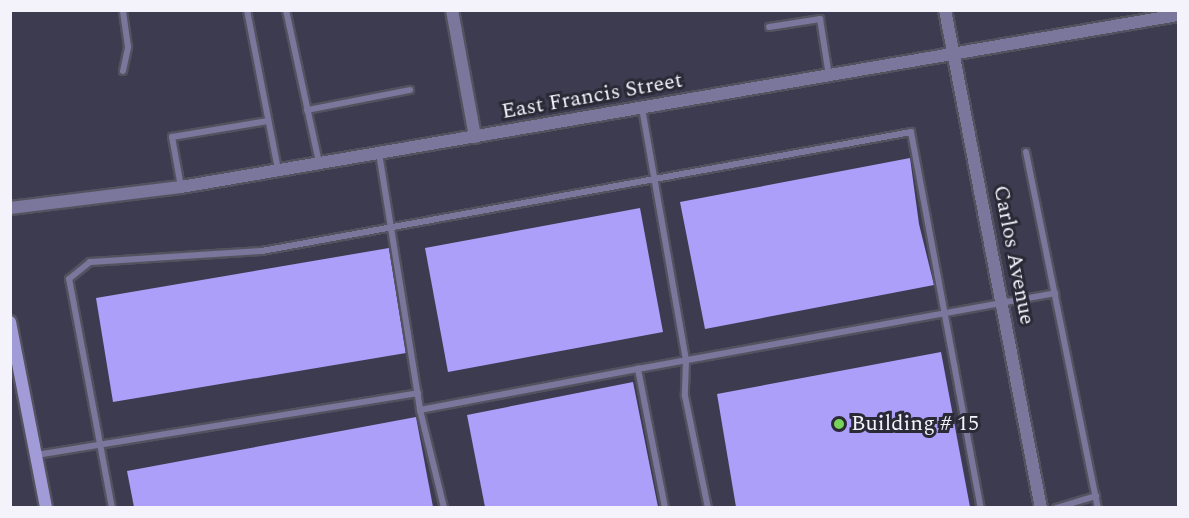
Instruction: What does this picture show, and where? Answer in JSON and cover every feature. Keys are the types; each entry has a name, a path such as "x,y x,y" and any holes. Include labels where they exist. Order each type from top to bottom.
{"main road":[{"path":"10,322 46,507"}],"street":[{"path":"452,10 475,137"},
{"name":"Carlos Avenue","path":"945,10 1041,507"},
{"name":"East Francis Street","path":"10,208 181,187 953,56 1143,16 1179,15"}],"lane":[{"path":"123,10 128,46 123,71"},
{"path":"246,10 278,170"},
{"path":"285,10 320,163"},
{"path":"818,10 830,77"},
{"path":"769,27 820,19"},
{"path":"307,110 410,90"},
{"path":"642,108 686,361 686,396 708,507"},
{"path":"181,187 172,137 268,121"},
{"path":"112,507 69,279 90,262 262,251 912,132 981,507"},
{"path":"1026,152 1098,507"},
{"path":"379,153 420,410 444,507"},
{"path":"420,410 1055,292"},
{"path":"638,369 665,507"},
{"path":"36,455 418,393"},
{"path":"1056,507 1096,496"}],"shaded area":[{"path":"10,11 1178,11 1178,507 11,507"}],"building":[{"path":"910,158 919,224 934,285 705,329 680,202"},
{"path":"640,208 663,332 448,372 425,248"},
{"path":"389,248 406,353 113,402 96,298"},
{"name":"Building # 15","path":"941,352 970,507 736,507 717,394"},
{"path":"633,382 658,507 485,507 467,415"},
{"path":"416,417 433,507 134,507 127,471"}],"place":[{"name":"Building # 15","path":"839,424"}]}
